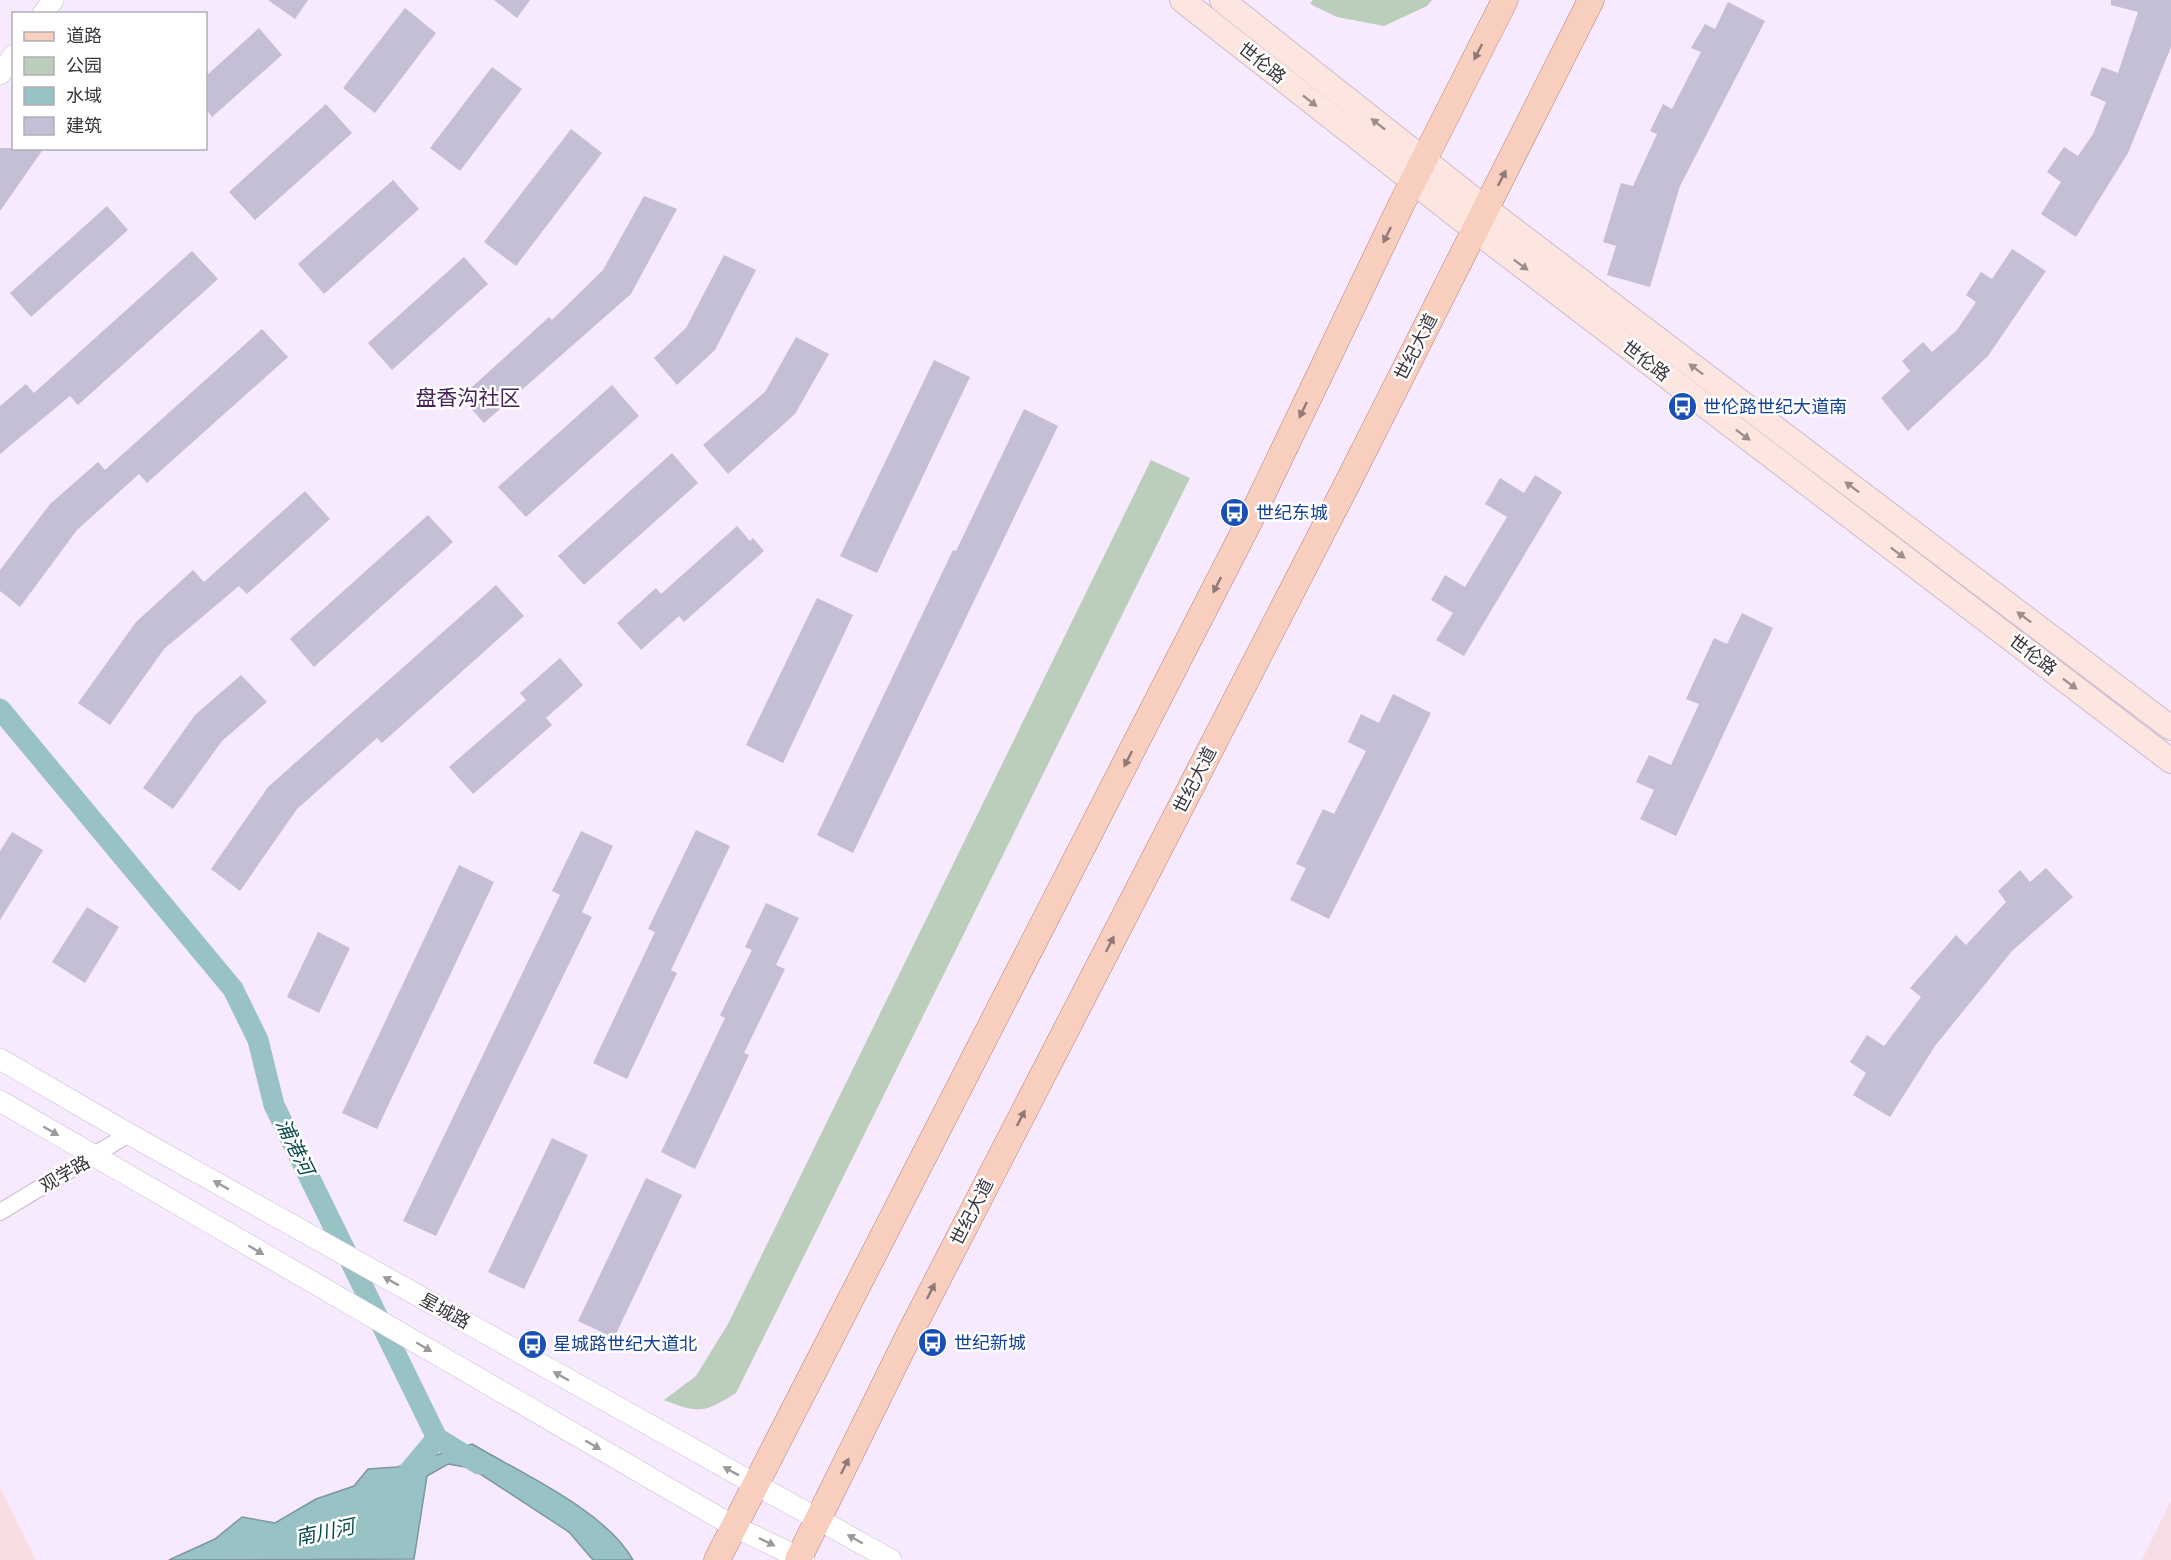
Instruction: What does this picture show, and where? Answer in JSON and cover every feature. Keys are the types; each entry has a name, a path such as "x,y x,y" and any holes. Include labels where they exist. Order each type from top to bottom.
{"main road":[{"name":"世伦路","path":"1182,0 1418,171 2171,761"},
{"name":"世伦路","path":"1222,0 1418,171"},
{"path":"717,1560 1250,520 1418,171 1505,0"},
{"name":"世纪大道","path":"800,1559 909,1335 1347,484 1591,0"},
{"name":"世伦路","path":"1480,219 2171,729"}],"street":[{"path":"0,74 12,58"},
{"name":"星城路","path":"0,1059 129,1134 891,1560"},
{"path":"0,1101 735,1527 800,1559"},
{"name":"观学路","path":"0,1212 95,1157 129,1134"}],"shaded area":[{"path":"0,1487 36,1560 0,1560"},
{"path":"2171,1501 2171,1560 2142,1560"}],"green space":[{"path":"1313,0 1432,0 1427,6 1384,26 1337,17 1310,4"},
{"path":"1151,460 1190,478 736,1393 708,1408 701,1409 686,1408 664,1400 696,1376 728,1324"}],"water":[{"path":"472,1444 561,1494 583,1509 620,1542 633,1560 593,1560 569,1532 471,1468 448,1464 427,1476 414,1559 169,1560 215,1539 242,1517 275,1523 316,1499 354,1486 368,1469 397,1467"}],"building":[{"path":"268,0 308,0 295,19"},
{"path":"494,0 530,0 517,18"},
{"path":"2111,0 2171,0 2171,47 2128,153 2076,237 2041,214 2061,182 2047,172 2064,147 2078,156 2093,134 2106,102 2090,95 2102,67 2118,73 2138,12 2111,5"},
{"path":"1728,2 1765,21 1680,186 1650,287 1607,275 1616,246 1603,242 1621,183 1633,186 1657,134 1650,131 1663,104 1672,109 1701,52 1691,48 1705,24 1715,29"},
{"path":"405,8 436,33 375,113 343,88"},
{"path":"259,28 282,55 212,117 207,110 207,75"},
{"path":"492,67 522,89 460,171 430,148"},
{"path":"326,104 352,133 255,220 229,192"},
{"path":"571,129 602,153 516,266 484,242"},
{"path":"0,148 43,150 0,211"},
{"path":"393,180 419,209 324,294 298,264"},
{"path":"644,196 677,209 631,294 484,423 461,397 549,317 552,320 603,270"},
{"path":"107,206 128,230 31,317 10,293"},
{"path":"2012,249 2046,271 1988,356 1908,431 1881,398 1910,371 1902,361 1923,342 1932,352 1957,330 1976,302 1966,295 1981,272 1992,279"},
{"path":"192,251 218,279 78,405 70,396 0,454 0,406 26,384 34,393"},
{"path":"724,255 756,270 715,350 677,385 654,358 686,328"},
{"path":"464,257 488,284 392,370 368,343"},
{"path":"262,329 288,357 147,483 139,474 77,530 20,607 0,591 0,570 50,504 98,462 105,470"},
{"path":"796,337 829,354 795,414 728,474 703,445 765,392"},
{"path":"934,360 970,377 877,573 840,556"},
{"path":"612,385 639,416 526,517 498,487"},
{"path":"1024,409 1058,426 853,853 817,835 953,550 956,551"},
{"path":"672,453 698,483 584,585 558,556"},
{"path":"1535,475 1562,492 1464,656 1436,640 1453,613 1431,600 1445,575 1465,587 1507,517 1485,504 1500,478 1524,493"},
{"path":"305,491 330,519 247,594 239,586 164,649 110,725 78,703 136,622 193,570 204,582"},
{"path":"428,515 453,542 314,667 290,639"},
{"path":"737,526 750,541 753,538 764,551 684,622 679,616 641,650 617,623 656,588 661,594"},
{"path":"496,585 524,616 382,743 377,738 297,809 240,891 211,869 268,787"},
{"path":"817,598 853,615 783,763 746,745"},
{"path":"1742,613 1773,628 1676,836 1640,819 1654,790 1636,782 1649,755 1671,765 1699,704 1686,699 1714,638 1727,644"},
{"path":"560,658 583,685 546,718 552,725 473,794 449,767 526,700 520,693"},
{"path":"241,675 267,702 222,741 173,809 143,788 195,715"},
{"path":"1393,694 1431,713 1329,919 1290,900 1306,868 1296,864 1323,809 1334,814 1366,751 1348,742 1361,714 1379,723"},
{"path":"696,830 730,846 671,970 677,973 627,1079 593,1063 655,932 648,929"},
{"path":"581,831 613,846 582,912 592,917 436,1236 403,1221 560,895 552,891"},
{"path":"12,832 43,850 0,920 0,851"},
{"path":"459,865 494,882 377,1129 342,1113"},
{"path":"2046,868 2073,897 2012,951 1935,1046 1890,1117 1853,1095 1866,1073 1850,1062 1867,1035 1884,1046 1921,997 1910,988 1956,935 1966,945 2006,902 1998,891 2020,870 2030,882"},
{"path":"766,903 799,918 776,965 785,969 744,1053 749,1055 695,1169 661,1152 725,1018 720,1015 752,950 745,947"},
{"path":"87,907 119,927 85,983 52,962"},
{"path":"318,932 350,948 319,1013 287,997"},
{"path":"552,1138 588,1155 524,1289 488,1272"},
{"path":"646,1178 682,1195 614,1338 578,1321"}],"waterway":[{"name":"浦港河","path":"0,709 233,989 258,1040 274,1105 437,1438 479,1464"},
{"name":"南川河","path":"400,1482 437,1438"}],"place":[{"name":"世伦路世纪大道南","path":"1682,407"},
{"name":"世纪东城","path":"1235,513"},
{"name":"世纪新城","path":"933,1343"},
{"name":"星城路世纪大道北","path":"532,1344"}],"district":[{"name":"盘香沟社区","path":"468,398"}]}
